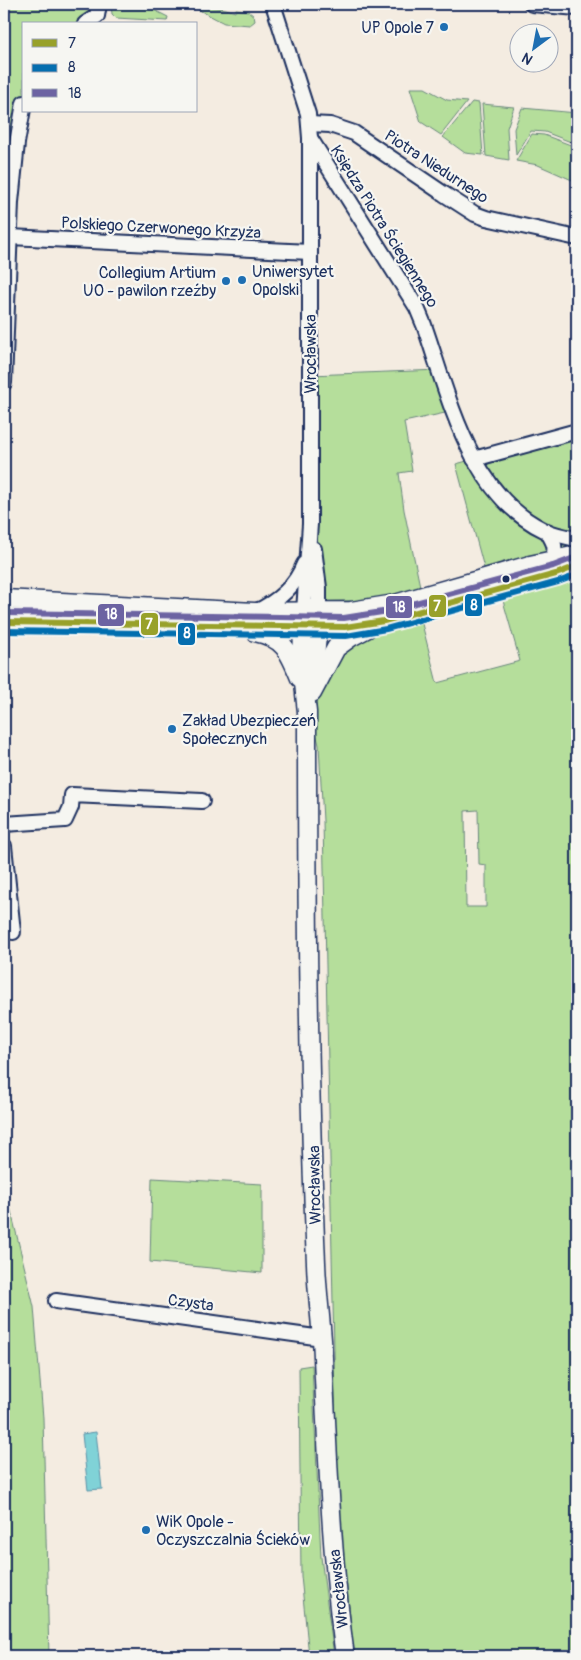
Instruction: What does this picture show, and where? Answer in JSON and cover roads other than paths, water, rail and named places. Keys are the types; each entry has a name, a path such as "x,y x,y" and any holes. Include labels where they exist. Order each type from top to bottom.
{"main road":[{"path":"4,622 230,626 311,619 417,598 530,565 577,555"},
{"path":"4,600 254,612 311,619 346,626 384,621 547,577 577,566"},
{"name":"Wrocławska","path":"311,619 307,712 309,997 316,1261 322,1338 328,1472 345,1656"},
{"path":"308,691 336,648 351,637 384,621"},
{"path":"230,626 266,634 279,641 288,651 308,691"}],"street":[{"path":"273,4 308,114 310,131"},
{"path":"532,4 577,8"},
{"path":"4,383 14,171 23,112"},
{"name":"Piotra Niedurnego","path":"310,131 330,125 345,129 365,139 475,214 495,221 577,238"},
{"name":"Wrocławska","path":"310,131 310,524 307,556 311,619"},
{"name":"Księdza Piotra Ściegiennego","path":"310,131 417,308 467,445 474,459 490,483 508,504 525,519 547,531 577,540"},
{"name":"Polskiego Czerwonego Krzyża","path":"10,237 310,252"},
{"path":"474,459 577,431"},
{"name":"Wrocławska","path":"310,524 319,588 311,619"},
{"path":"547,531 555,551 552,560"},
{"path":"254,612 276,600 291,587 307,556"},
{"path":"4,824 65,820 72,807 72,795 202,801"},
{"path":"4,846 13,932"},
{"name":"Czysta","path":"56,1301 322,1338"}],"water":[{"path":"96,1432 102,1489 88,1490 82,1434"}],"place":[{"name":"UP Opole 7","path":"444,27"},
{"name":"Uniwersytet Opolski","path":"242,280"},
{"name":"Collegium Artium UO - pawilon rzeźby","path":"226,281"},
{"name":"Zakład Ubezpieczeń Społecznych","path":"172,729"},
{"name":"WiK Opole - Oczyszczalnia Ścieków","path":"146,1530"}]}
